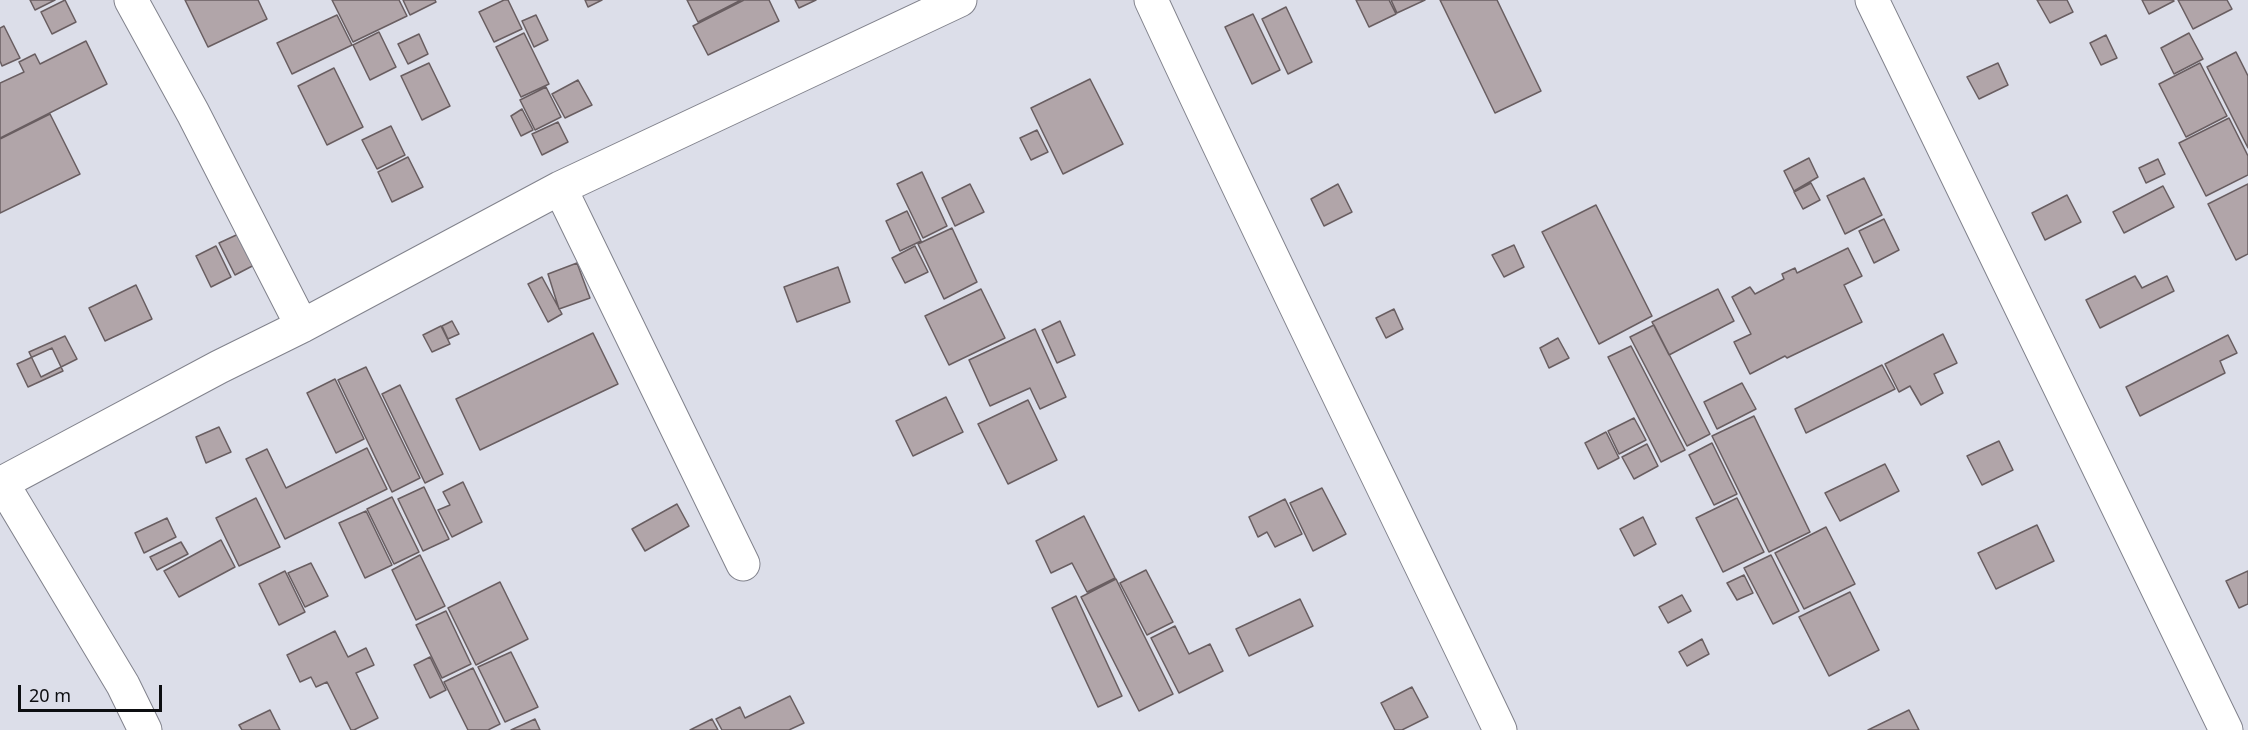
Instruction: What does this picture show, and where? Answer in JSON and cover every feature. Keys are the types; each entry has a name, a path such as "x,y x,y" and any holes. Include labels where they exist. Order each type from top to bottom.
{"street":[{"path":"131,0 193,113 302,326"},
{"path":"145,730 123,685 1,484 560,188 960,0"},
{"path":"1151,0 1252,217 1352,419 1500,730"},
{"path":"1872,0 2226,730"},
{"path":"560,188 743,564"}],"building":[{"path":"30,0 55,0 35,10"},
{"path":"65,0 76,22 52,34 41,12"},
{"path":"185,0 258,0 267,19 208,47"},
{"path":"332,0 399,0 407,16 353,42"},
{"path":"403,0 435,0 436,2 410,15"},
{"path":"508,0 522,29 494,42 479,12"},
{"path":"585,0 602,0 588,7"},
{"path":"687,0 741,0 698,22"},
{"path":"744,0 769,0 779,21 708,55 693,26"},
{"path":"795,0 816,0 799,8"},
{"path":"1356,0 1389,0 1396,14 1369,27"},
{"path":"1391,0 1425,0 1397,13"},
{"path":"1440,0 1497,0 1541,91 1495,113"},
{"path":"2037,0 2067,0 2073,12 2050,23"},
{"path":"2142,0 2173,0 2174,1 2149,14"},
{"path":"2178,0 2227,0 2232,9 2193,29"},
{"path":"1286,7 1312,62 1288,74 1262,19"},
{"path":"1253,14 1280,70 1252,84 1225,27"},
{"path":"337,15 352,45 292,74 277,43"},
{"path":"536,15 548,40 534,47 522,21"},
{"path":"4,26 20,58 2,66 0,28"},
{"path":"379,32 396,67 370,80 353,45"},
{"path":"524,33 549,84 521,97 496,47"},
{"path":"2189,33 2203,59 2174,74 2161,48"},
{"path":"419,34 428,54 408,64 398,44"},
{"path":"2106,35 2117,58 2101,65 2090,43"},
{"path":"86,41 107,84 0,138 0,83 24,72 19,62 35,54 40,64"},
{"path":"2236,52 2248,76 2248,148 2207,67"},
{"path":"429,63 450,106 422,120 401,76"},
{"path":"1998,63 2008,85 1979,99 1967,77"},
{"path":"2200,63 2227,116 2186,137 2159,84"},
{"path":"334,68 363,127 327,145 298,86"},
{"path":"1090,79 1123,144 1063,174 1031,108"},
{"path":"578,80 592,105 565,118 552,94"},
{"path":"546,87 561,117 535,130 520,100"},
{"path":"522,109 533,130 521,136 511,116"},
{"path":"50,114 80,174 0,213 0,139"},
{"path":"2229,118 2248,156 2248,175 2206,196 2179,143"},
{"path":"558,122 568,142 542,155 532,134"},
{"path":"391,126 405,155 377,169 362,140"},
{"path":"1037,130 1048,152 1031,160 1020,138"},
{"path":"408,157 423,187 392,202 378,172"},
{"path":"1809,158 1818,177 1794,191 1784,171"},
{"path":"2158,159 2165,174 2146,183 2139,168"},
{"path":"922,172 947,226 923,238 897,184"},
{"path":"1864,178 1882,215 1845,234 1827,196"},
{"path":"1811,183 1820,200 1803,209 1794,192"},
{"path":"970,184 984,212 955,226 942,198"},
{"path":"1338,184 1352,212 1324,226 1311,199"},
{"path":"2248,184 2248,254 2236,260 2208,204"},
{"path":"2163,186 2174,207 2124,233 2113,212"},
{"path":"2067,195 2081,222 2045,240 2032,213"},
{"path":"1596,205 1652,316 1599,344 1542,232"},
{"path":"907,211 921,241 900,251 886,221"},
{"path":"1884,219 1899,250 1874,263 1859,231"},
{"path":"952,228 977,282 944,299 918,244"},
{"path":"245,231 260,262 235,275 219,243"},
{"path":"1514,245 1524,267 1504,277 1492,255"},
{"path":"216,246 231,277 211,287 196,256"},
{"path":"915,246 928,272 905,283 892,258"},
{"path":"1848,248 1862,276 1844,285 1862,322 1750,374 1734,342 1751,334 1732,297 1750,287 1755,294 1784,279 1782,274 1795,268 1797,273"},
{"path":"577,263 590,298 559,309 548,274"},
{"path":"838,267 850,302 797,322 784,287"},
{"path":"2135,276 2142,288 2167,276 2174,291 2100,328 2086,300"},
{"path":"542,277 562,314 548,322 528,284"},
{"path":"136,285 152,319 105,341 89,308"},
{"path":"981,289 1005,338 949,365 925,316"},
{"path":"1718,289 1734,321 1669,355 1652,322"},
{"path":"1394,309 1403,329 1386,338 1376,318"},
{"path":"452,321 459,334 448,339 442,326"},
{"path":"1060,321 1075,355 1057,363 1042,330"},
{"path":"1654,325 1710,434 1687,446 1630,337"},
{"path":"441,326 450,344 432,352 423,335"},
{"path":"1035,329 1066,397 1040,409 1030,388 990,406 969,360"},
{"path":"593,333 618,384 480,450 456,399"},
{"path":"1943,334 1957,363 1934,374 1943,393 1921,405 1910,386 1899,392 1885,364"},
{"path":"2228,335 2237,353 2220,361 2225,373 2140,416 2126,387"},
{"path":"65,336 77,359 41,377 29,352"},
{"path":"1558,338 1569,358 1549,368 1540,348"},
{"path":"1631,346 1685,450 1661,462 1608,357"},
{"path":"52,348 63,371 28,387 17,364"},
{"path":"1882,365 1895,389 1806,433 1795,409"},
{"path":"366,367 420,478 392,492 338,380"},
{"path":"335,379 364,439 336,453 307,393"},
{"path":"1742,383 1756,409 1717,429 1704,402"},
{"path":"400,385 443,474 425,483 382,394"},
{"path":"946,397 963,432 913,456 896,421"},
{"path":"1028,400 1057,460 1008,484 978,424"},
{"path":"1754,416 1810,532 1769,552 1712,436"},
{"path":"1634,418 1646,440 1619,454 1608,431"},
{"path":"219,427 231,452 206,463 196,437"},
{"path":"1606,432 1619,458 1598,469 1585,443"},
{"path":"1999,441 2013,470 1982,485 1967,456"},
{"path":"1712,443 1737,494 1714,505 1689,455"},
{"path":"1647,444 1658,466 1634,479 1622,457"},
{"path":"367,448 387,489 285,539 246,459 267,449 286,488"},
{"path":"1885,464 1899,491 1840,521 1825,493"},
{"path":"463,482 482,522 452,537 438,510 450,505 443,492"},
{"path":"424,487 449,539 423,551 398,499"},
{"path":"1322,488 1346,534 1313,551 1290,503"},
{"path":"392,497 419,552 394,564 367,509"},
{"path":"256,498 280,547 239,566 216,518"},
{"path":"1737,498 1764,552 1723,572 1696,518"},
{"path":"1285,499 1302,534 1275,547 1267,532 1258,537 1249,517"},
{"path":"677,504 689,526 645,551 632,529"},
{"path":"366,511 392,565 365,578 339,523"},
{"path":"1084,516 1115,578 1087,592 1072,563 1051,573 1036,541"},
{"path":"1643,517 1656,544 1634,556 1620,529"},
{"path":"167,518 176,537 144,553 135,533"},
{"path":"2037,525 2054,561 1996,589 1978,553"},
{"path":"1826,527 1855,584 1804,609 1775,553"},
{"path":"221,540 235,567 179,597 164,571"},
{"path":"181,542 188,554 157,570 150,557"},
{"path":"420,555 445,606 416,620 392,570"},
{"path":"1771,555 1799,611 1773,624 1744,568"},
{"path":"311,563 328,596 305,607 288,573"},
{"path":"1146,570 1173,622 1147,635 1120,583"},
{"path":"285,571 305,612 279,625 259,584"},
{"path":"2248,571 2248,604 2239,608 2226,581"},
{"path":"1744,575 1753,593 1737,600 1727,583"},
{"path":"1116,579 1173,694 1139,711 1081,597"},
{"path":"500,582 528,639 476,665 448,608"},
{"path":"1850,592 1879,650 1829,676 1799,617"},
{"path":"1682,595 1691,611 1668,623 1659,607"},
{"path":"1076,596 1122,696 1098,707 1052,608"},
{"path":"1300,599 1313,626 1249,656 1236,629"},
{"path":"446,611 471,664 442,678 416,625"},
{"path":"1175,626 1189,654 1210,644 1223,671 1179,693 1151,638"},
{"path":"335,631 348,657 366,648 374,665 356,673 378,718 354,730 351,730 327,682 316,687 311,677 300,682 287,655"},
{"path":"1702,639 1709,654 1687,666 1679,652"},
{"path":"511,652 538,707 505,722 478,667"},
{"path":"430,657 446,690 430,698 414,665"},
{"path":"473,668 500,724 488,730 468,730 444,682"},
{"path":"1412,687 1428,717 1402,730 1395,730 1381,703"},
{"path":"790,696 804,723 789,730 722,730 716,719 740,707 745,718"},
{"path":"270,710 280,730 242,730 239,725"},
{"path":"1909,710 1919,730 1868,730"},
{"path":"535,719 540,730 511,730"},
{"path":"712,719 718,730 690,730"}]}
